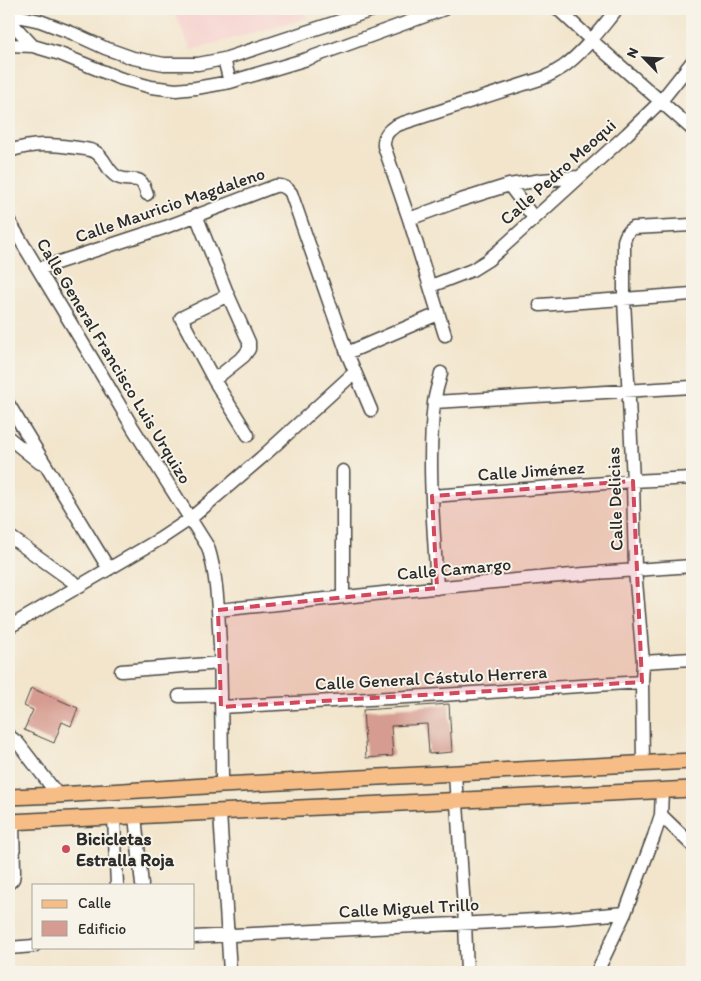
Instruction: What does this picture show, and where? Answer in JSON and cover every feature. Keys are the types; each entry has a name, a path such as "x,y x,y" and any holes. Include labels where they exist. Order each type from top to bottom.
{"main road":[{"path":"9,797 692,761"},
{"path":"11,822 692,789"}],"street":[{"path":"9,14 40,21 132,58 164,64 198,64 224,59 376,9"},
{"path":"9,44 32,46 60,54 119,78 151,87 176,90 230,82 307,59 444,9"},
{"path":"558,9 692,129"},
{"path":"445,335 410,219 384,146 386,135 391,128 400,124 542,78 564,66 591,40 617,9"},
{"path":"9,20 32,46"},
{"path":"224,59 230,82"},
{"name":"Calle Pedro Meoqui","path":"431,286 472,270 488,260 627,134 661,100 692,62"},
{"path":"9,150 41,144 92,150 98,154 112,173 120,178 140,181 148,194"},
{"path":"410,219 509,186 542,180 578,177"},
{"name":"Calle Mauricio Magdaleno","path":"38,269 166,227 275,186 285,187 291,193 347,353"},
{"path":"509,186 534,218"},
{"path":"196,215 250,346 244,356 214,380"},
{"name":"Calle General Francisco Luis Urquizo","path":"9,221 13,238 38,269 133,428 208,547 213,563 218,610 222,786"},
{"name":"Calle Delicias","path":"643,763 643,662 635,570 633,481 624,299 624,241 626,234 633,228 692,225"},
{"path":"540,305 692,294"},
{"path":"228,295 181,318 214,380 248,434"},
{"path":"371,410 347,353 438,314"},
{"path":"9,627 190,520 355,372"},
{"path":"437,588 432,496 432,447 434,402 441,373"},
{"path":"434,402 692,387"},
{"path":"9,405 109,569"},
{"path":"9,438 46,467"},
{"path":"343,471 343,597"},
{"name":"Calle Jiménez","path":"432,496 692,478"},
{"path":"9,536 79,586"},
{"name":"Calle Camargo","path":"218,610 437,588 692,566"},
{"path":"643,662 692,659"},
{"path":"121,671 220,663"},
{"name":"Calle General Cástulo Herrera","path":"179,696 221,701 426,696 642,682"},
{"path":"9,736 18,743 58,795"},
{"path":"455,774 467,972"},
{"path":"597,972 625,913 654,836 661,815 662,790"},
{"path":"220,813 230,972"},
{"path":"661,815 692,845"},
{"path":"135,816 142,884"},
{"path":"114,817 117,884"},
{"path":"9,883 13,879 14,873 11,822"},
{"name":"Calle Miguel Trillo","path":"195,937 555,919 625,913"},
{"path":"9,948 32,946"}],"highlighted area":[{"path":"633,481 642,682 221,707 218,610 437,588 432,496"}],"shaded area":[{"path":"173,9 303,9 307,18 191,50"}],"building":[{"path":"31,688 78,708 71,726 62,722 54,743 24,730 33,710 24,706"},
{"path":"449,704 452,752 429,754 427,724 391,726 393,756 366,758 363,710"}],"place":[{"name":"Bicicletas Estralla Roja","path":"66,849"}]}
